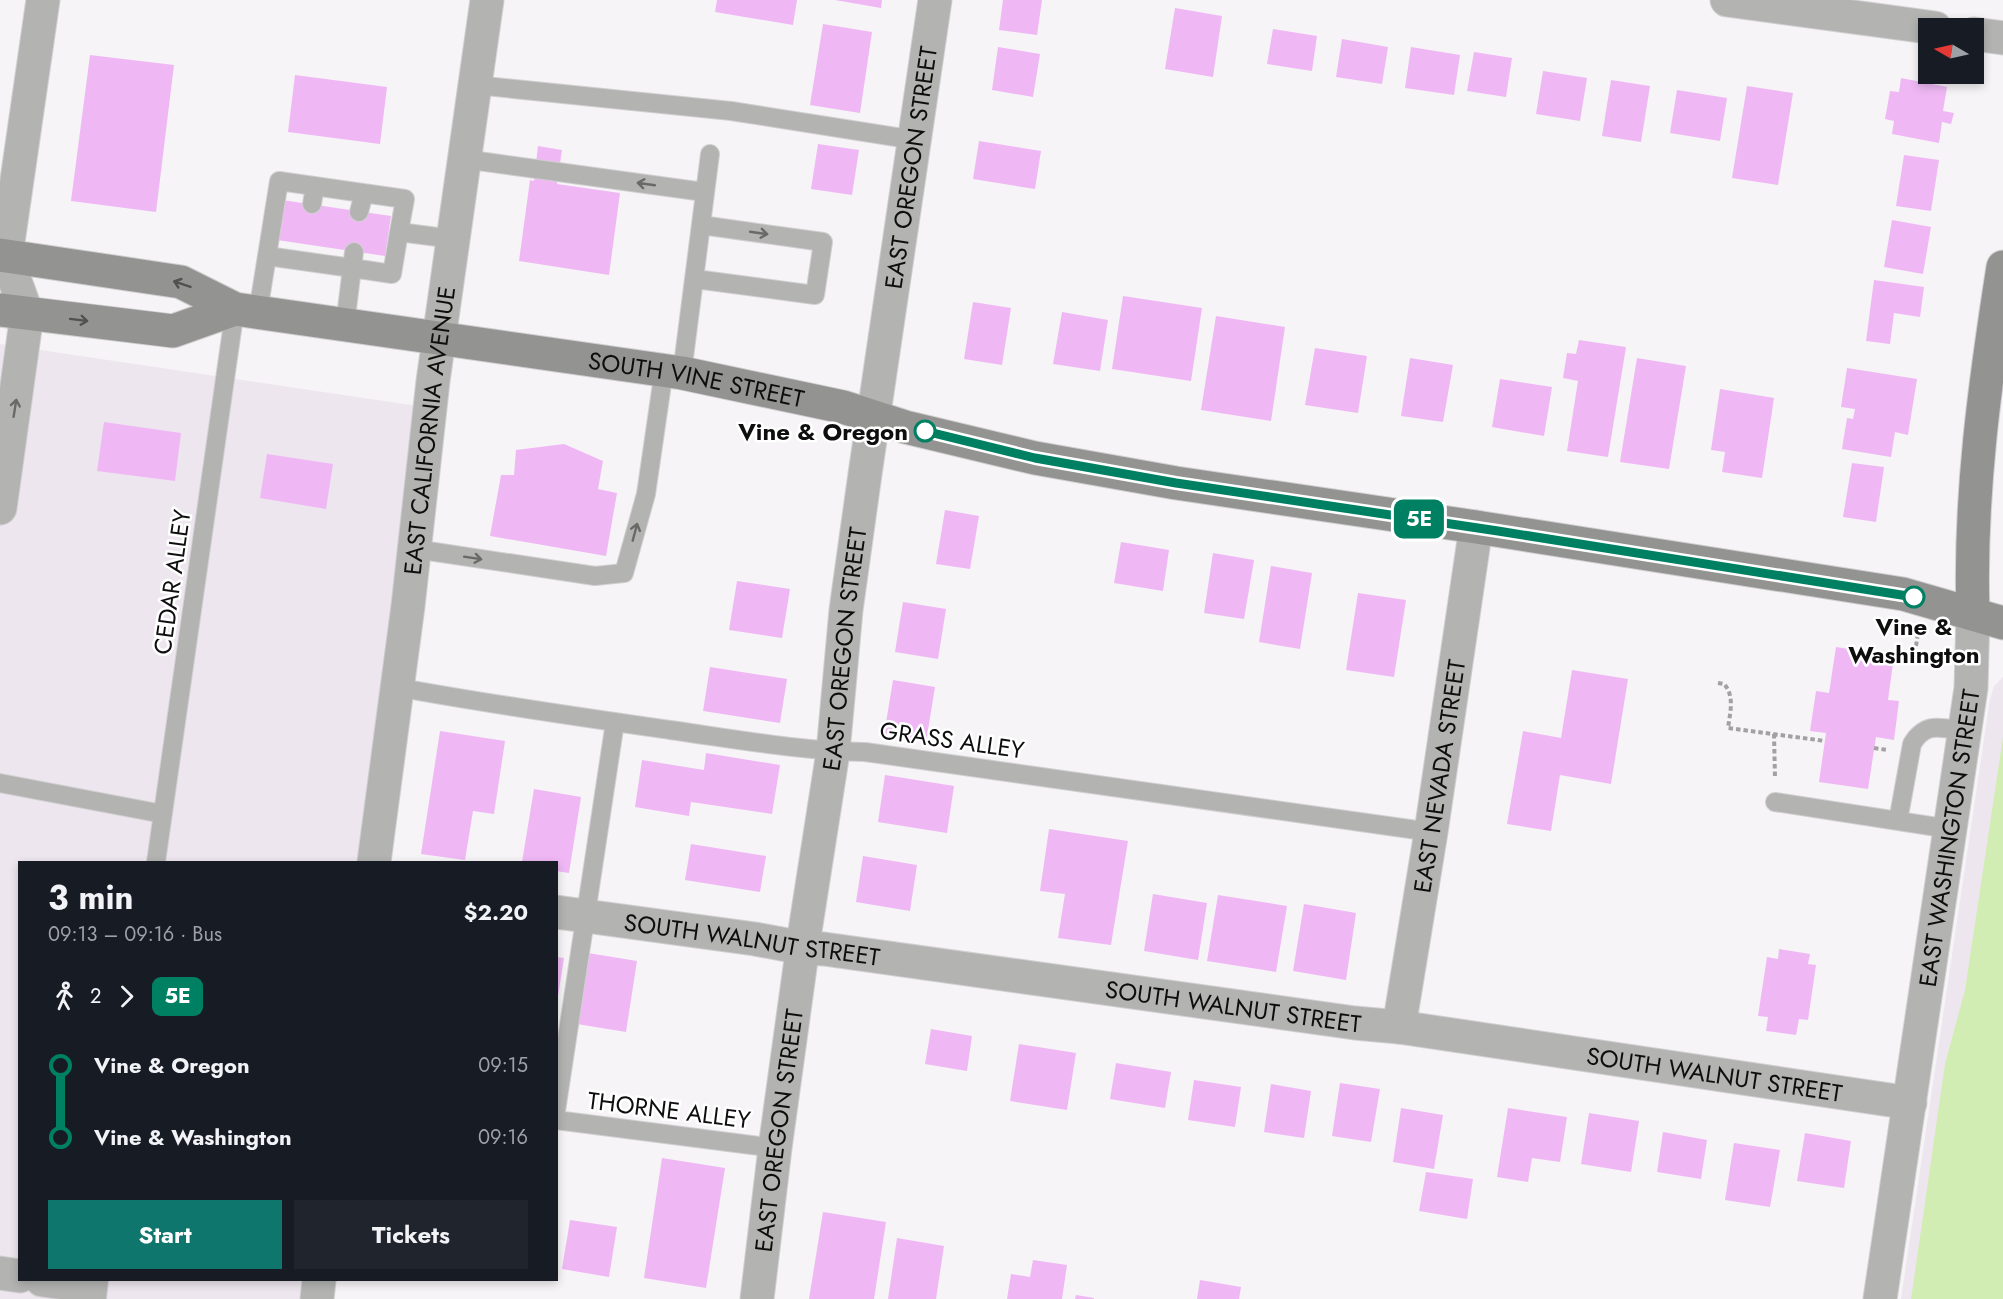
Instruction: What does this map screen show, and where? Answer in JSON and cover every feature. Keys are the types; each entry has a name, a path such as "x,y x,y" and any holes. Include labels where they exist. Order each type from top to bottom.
{"main road":[{"name":"SOUTH VINE STREET","path":"2,260 181,282 246,310 673,372 748,386 1035,458 1176,483 1903,594 1988,618"},
{"name":"EAST WASHINGTON STREET","path":"1988,618 1972,541 1978,456 2003,267"},
{"name":"SOUTH VINE STREET","path":"14,312 173,331 246,310"}],"street":[{"path":"1,499 14,312 2,260 43,0"},
{"name":"EAST CALIFORNIA AVENUE","path":"374,861 415,549 439,338 487,0"},
{"name":"EAST OREGON STREET","path":"757,1299 775,1148 833,752 846,609 935,0"},
{"path":"1727,0 1918,26"},
{"path":"1984,35 2003,38"},
{"name":"EAST NEVADA STREET","path":"1399,1027 1431,832 1476,527"},
{"name":"EAST WASHINGTON STREET","path":"1880,1299 1972,671 1988,618"},
{"name":"SOUTH WALNUT STREET","path":"571,914 755,939 803,948 824,949 1355,1023 1399,1027 1910,1103"},
{"path":"0,1273 18,1276"},
{"path":"50,1281 65,1283 88,1299"},
{"path":"316,1299 319,1281"}],"lane":[{"path":"475,85 731,111 915,140"},
{"path":"415,549 595,576 624,573 646,494 695,279 710,154"},
{"path":"464,159 704,192"},
{"name":"CEDAR ALLEY","path":"156,861 246,310 267,256 279,181 315,186"},
{"path":"267,256 305,253 353,260 392,274 405,199 315,186 312,204"},
{"path":"359,212 364,193"},
{"path":"695,279 815,295 823,242 701,225"},
{"path":"399,232 453,239"},
{"path":"345,324 353,260"},
{"name":"GRASS ALLEY","path":"396,687 615,722 833,752 865,752 1431,832"},
{"path":"558,1085 571,914 615,722"},
{"path":"1898,821 1912,744 1918,733 1931,727 1965,731"},
{"path":"0,783 163,814"},
{"path":"1775,802 1950,829"},
{"name":"THORNE ALLEY","path":"558,1120 775,1148"},
{"path":"97,1299 99,1281"}],"path":[{"path":"1916,646 1918,633"},
{"path":"1718,683 1724,684 1729,689 1731,702 1728,728 1825,741"},
{"path":"1774,734 1775,802"}],"shaded area":[{"path":"0,344 445,410 372,861 18,861 18,1281 306,1281 303,1299 0,1299"},
{"path":"2003,677 2003,1299 1901,1299 1990,699 1994,686"}],"green space":[{"path":"2003,737 2003,1299 1911,1299 1945,1064 1965,990"}],"building":[{"path":"717,0 797,0 793,25 715,12"},
{"path":"835,0 882,0 881,8"},
{"path":"1003,0 1042,0 1037,35 999,30"},
{"path":"1175,8 1222,16 1213,77 1165,69"},
{"path":"823,24 872,32 860,113 810,105"},
{"path":"1273,29 1317,36 1312,71 1267,64"},
{"path":"1342,39 1388,47 1382,84 1336,77"},
{"path":"998,47 1040,54 1033,97 992,90"},
{"path":"1411,47 1460,55 1454,95 1405,88"},
{"path":"1474,52 1512,58 1506,97 1467,91"},
{"path":"90,55 174,65 156,212 71,201"},
{"path":"1543,71 1587,78 1580,121 1536,114"},
{"path":"295,75 387,87 380,144 288,132"},
{"path":"1901,78 1918,81 1918,84 1947,87 1943,111 1954,113 1951,124 1942,122 1939,143 1892,134 1894,121 1885,119 1890,91 1899,92"},
{"path":"1611,80 1650,86 1641,142 1602,136"},
{"path":"1747,86 1793,93 1778,185 1732,178"},
{"path":"1677,90 1727,98 1720,141 1670,133"},
{"path":"979,141 1041,151 1035,189 973,179"},
{"path":"818,144 859,150 852,195 811,189"},
{"path":"538,146 562,150 557,184 620,193 609,275 519,261 530,180 534,181"},
{"path":"1904,155 1939,160 1931,211 1896,206"},
{"path":"282,200 391,216 385,256 277,240"},
{"path":"1892,220 1931,227 1923,274 1884,267"},
{"path":"1874,280 1924,287 1920,317 1894,313 1890,344 1866,341"},
{"path":"1123,296 1202,308 1191,381 1112,369"},
{"path":"973,302 1011,308 1002,365 964,359"},
{"path":"1062,312 1108,320 1100,371 1053,364"},
{"path":"1216,316 1285,327 1271,421 1201,410"},
{"path":"1579,340 1626,347 1608,457 1567,451 1578,381 1563,378 1567,353 1576,354"},
{"path":"1315,348 1367,356 1358,413 1305,405"},
{"path":"1410,358 1453,365 1443,422 1401,416"},
{"path":"1637,358 1686,366 1669,469 1620,462"},
{"path":"1847,368 1917,379 1908,435 1895,432 1891,457 1842,449 1847,418 1853,419 1855,409 1841,407"},
{"path":"1500,379 1552,387 1544,436 1492,427"},
{"path":"1720,389 1774,398 1762,478 1722,472 1725,452 1711,450"},
{"path":"104,422 181,433 175,481 97,471"},
{"path":"564,444 603,461 598,489 617,493 606,556 490,536 501,475 514,475 516,450"},
{"path":"267,454 333,464 326,509 260,498"},
{"path":"1852,463 1884,467 1876,522 1843,517"},
{"path":"945,510 979,516 970,569 936,564"},
{"path":"1121,542 1169,550 1163,591 1114,583"},
{"path":"1213,553 1254,560 1244,619 1204,613"},
{"path":"1271,566 1312,573 1300,649 1259,642"},
{"path":"737,581 790,589 782,638 729,630"},
{"path":"1358,593 1406,600 1394,677 1346,670"},
{"path":"903,602 946,609 938,659 895,652"},
{"path":"1836,647 1894,656 1888,700 1899,701 1894,740 1876,737 1868,789 1819,782 1826,733 1810,731 1816,691 1829,693"},
{"path":"710,667 787,679 780,723 703,711"},
{"path":"1572,670 1628,679 1611,784 1560,775 1551,831 1507,824 1523,731 1561,738"},
{"path":"893,680 935,687 926,742 884,735"},
{"path":"440,731 505,741 494,814 473,811 465,860 421,854"},
{"path":"706,753 780,765 772,814 691,802 689,816 635,807 642,760 704,770"},
{"path":"885,775 954,786 947,833 878,822"},
{"path":"534,789 581,797 569,873 558,871 558,861 522,861"},
{"path":"1049,829 1128,841 1111,945 1058,938 1065,894 1040,891"},
{"path":"691,844 766,856 760,892 685,880"},
{"path":"863,856 917,865 910,911 856,902"},
{"path":"1153,894 1207,903 1198,960 1144,951"},
{"path":"1218,895 1287,906 1276,972 1207,961"},
{"path":"1304,904 1356,913 1346,980 1293,971"},
{"path":"1779,949 1810,954 1808,964 1816,965 1808,1020 1799,1019 1796,1035 1766,1031 1768,1017 1758,1016 1767,957 1778,959"},
{"path":"588,953 637,961 626,1032 577,1024"},
{"path":"558,957 564,958 558,996"},
{"path":"931,1029 972,1036 967,1071 925,1064"},
{"path":"1019,1044 1076,1053 1067,1110 1010,1101"},
{"path":"1116,1063 1171,1072 1165,1108 1110,1099"},
{"path":"1194,1080 1241,1087 1235,1127 1188,1120"},
{"path":"1340,1083 1380,1089 1371,1142 1332,1136"},
{"path":"1271,1084 1311,1091 1304,1138 1264,1132"},
{"path":"1401,1108 1443,1115 1434,1169 1393,1162"},
{"path":"1508,1108 1567,1117 1560,1162 1532,1158 1528,1182 1497,1177"},
{"path":"1589,1113 1639,1121 1631,1172 1581,1164"},
{"path":"1663,1132 1707,1140 1701,1179 1657,1172"},
{"path":"1805,1133 1851,1141 1844,1188 1797,1181"},
{"path":"1734,1143 1780,1150 1770,1207 1725,1200"},
{"path":"662,1158 725,1168 706,1288 644,1278"},
{"path":"1426,1172 1473,1179 1467,1219 1419,1211"},
{"path":"823,1212 886,1222 874,1299 809,1299"},
{"path":"570,1220 617,1227 609,1277 562,1269"},
{"path":"897,1238 944,1246 936,1299 888,1299"},
{"path":"1033,1260 1067,1265 1062,1299 1007,1299 1011,1274 1030,1277"},
{"path":"1200,1280 1241,1287 1239,1299 1197,1299"},
{"path":"1076,1295 1094,1298 1094,1299 1075,1299"}],"bus line":[{"name":"5E","path":"925,431 1035,458 1176,483 1914,597"}],"place":[{"name":"Vine & Oregon","path":"925,431"},
{"name":"Vine & Washington","path":"1914,597"}]}
